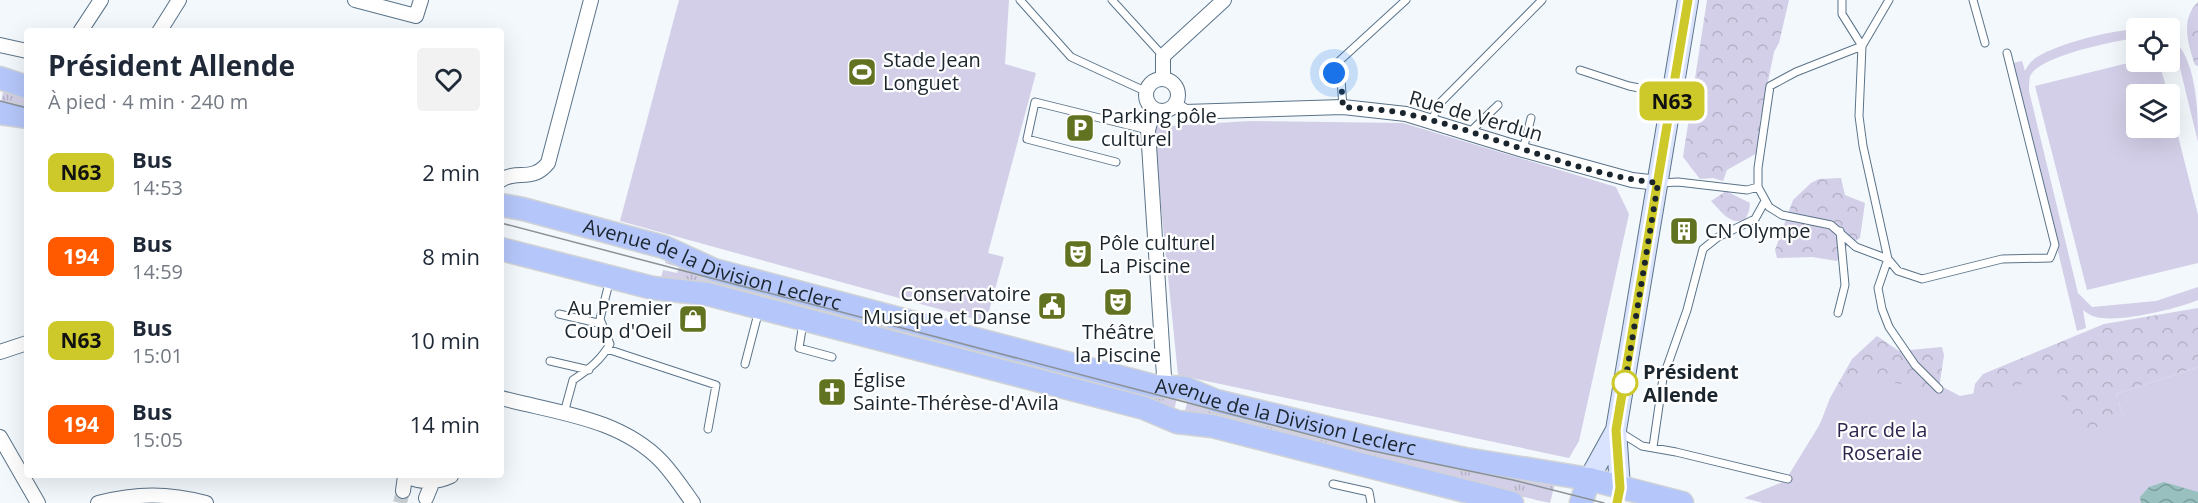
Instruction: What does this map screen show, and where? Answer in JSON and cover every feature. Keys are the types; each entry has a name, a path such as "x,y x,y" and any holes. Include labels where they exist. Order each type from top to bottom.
{"main road":[{"path":"1618,495 1616,430 1688,0"},
{"path":"0,78 24,86"},
{"path":"0,113 24,117"},
{"name":"Avenue de la Division Leclerc","path":"504,205 526,209 664,247 714,270 1162,386 1185,388 1216,401 1465,459 1589,479 1618,495 1682,503"},
{"name":"Avenue de la Division Leclerc","path":"504,250 653,288 707,294 1144,408 1177,422 1212,426 1512,503"},
{"path":"1581,503 1589,479 1616,430"}],"street":[{"path":"82,28 100,0"},
{"path":"162,28 179,0"},
{"path":"355,0 416,16 421,0"},
{"path":"504,177 536,174 548,164 591,0"},
{"path":"1163,79 1163,56 1224,0"},
{"path":"0,45 24,50"},
{"path":"1162,386 1164,376 1148,130 1154,109 1147,100 1147,92 1153,82 1163,79 1175,86 1178,95 1175,105"},
{"name":"Rue de Verdun","path":"1154,109 1167,110 1175,105 1185,112 1343,107 1406,114 1632,180 1658,183"},
{"path":"0,352 24,344"},
{"path":"504,399 603,424 624,433 645,447 674,476 693,503"},
{"path":"0,436 38,503"},
{"path":"403,491 405,478"},
{"path":"411,478 420,481 443,478"},
{"path":"426,498 432,481"},
{"path":"98,503 136,495 180,496 206,503"}],"lane":[{"path":"1020,0 1071,57 1147,92"},
{"path":"1112,0 1163,56"},
{"path":"1343,107 1341,80 1334,73 1336,64 1406,0"},
{"path":"1432,121 1438,105 1542,0"},
{"path":"1842,0 1842,14 1862,46"},
{"path":"1889,0 1862,46 1859,116 1863,146 1888,260 1878,288 1889,327 1915,365 1939,389"},
{"path":"1973,0 1985,43"},
{"path":"1862,46 1796,72 1770,86 1758,168 1758,187 1768,207 1782,215 1831,225 1856,247 1888,260 1898,271 1922,279 2002,259 2050,258 2055,245 2007,53"},
{"path":"1580,70 1629,86 1673,94"},
{"path":"1116,162 1027,139 1035,102 1148,130"},
{"path":"1469,133 1498,105"},
{"path":"1523,150 1531,118"},
{"path":"1658,183 1678,182 1748,190 1758,187"},
{"path":"1653,447 1663,378 1687,310 1703,249 1718,237 1755,219 1765,201"},
{"path":"1838,313 1845,285 1840,231"},
{"path":"564,413 573,380 589,370 610,344 600,319 610,277"},
{"path":"745,364 760,308"},
{"path":"559,314 602,324"},
{"path":"804,320 799,348 832,357"},
{"path":"607,349 716,385 708,429"},
{"path":"550,361 589,370"},
{"path":"1616,430 1642,446 1788,478"},
{"path":"1334,484 1369,492 1371,503"}],"green space":[{"path":"679,0 1009,0 1005,64 1036,73 988,253 1004,257 986,322 620,221"},
{"path":"1707,0 1789,0 1779,43 1774,52 1760,121 1759,152 1727,170 1723,181 1713,178 1700,179 1683,157"},
{"path":"2198,2 2198,66 2195,65 2192,57 2187,24 2192,9"},
{"path":"2125,30 2126,40 2062,56 2047,62 2030,76 2029,91 2078,293 2092,307 2156,301 2198,287 2198,300 2132,317 2096,317 2083,310 2086,328 2077,331 2013,63 2022,61 2025,71 2035,59 2058,47"},
{"path":"2180,48 2194,84 2198,142 2180,68"},
{"path":"2126,63 2126,72 2162,72 2165,84 2126,84 2126,138 2179,138 2198,215 2198,263 2087,290 2035,86"},
{"path":"4,86 24,95 24,112 0,109"},
{"path":"1250,121 1403,123 1616,187 1629,214 1579,441 1569,458 1178,375 1153,127"},
{"path":"1841,178 1845,195 1865,203 1860,238 1846,247 1837,261 1812,257 1777,258 1775,250 1793,200 1811,183 1819,179"},
{"path":"1726,191 1750,203 1745,220 1730,219 1711,201"},
{"path":"667,254 1178,393 1173,415 717,285 659,286 663,270 677,273 679,267 665,263"},
{"name":"Parc de la Roseraie","path":"2198,308 2198,367 2116,394 2125,421 2141,503 1786,503 1830,398 1852,359 1877,336 1899,351 1942,347 1944,355 1939,389 1948,405 1973,396 1975,384 1983,374 2104,324"},
{"name":"Parc de la Roseraie","path":"2198,367 2198,503 1763,503 1744,498 1785,481 1839,393 1858,376 1936,391 1941,386 1960,396 2055,378 2076,434 2124,418 2116,394"},
{"path":"1189,396 1556,479 1550,503 1183,418"}],"water":[{"path":"2164,482 2198,492 2198,503 2141,503 2140,497 2149,487"}],"tunnel":[{"path":"400,503 403,491"}],"tram line":[{"path":"0,101 24,107"},
{"path":"504,224 1368,450 1513,480 1604,503"}],"bus line":[{"name":"N63","path":"1617,503 1620,488 1616,430 1688,0"}],"place":[{"name":"Stade Jean Longuet","path":"862,72"},
{"name":"Parking pôle culturel","path":"1080,128"},
{"name":"CN Olympe","path":"1684,231"},
{"name":"Pôle culturel La Piscine","path":"1078,254"},
{"name":"Théâtre la Piscine","path":"1118,302"},
{"name":"Conservatoire Musique et Danse","path":"1052,306"},
{"name":"Au Premier Coup d'Oeil","path":"693,319"},
{"name":"Président Allende","path":"1625,383"},
{"name":"Église Sainte-Thérèse-d'Avila","path":"832,392"}],"route":[{"path":"1334,73 1341,80 1343,107 1406,114 1588,168 1632,180 1658,183 1625,383"}]}
